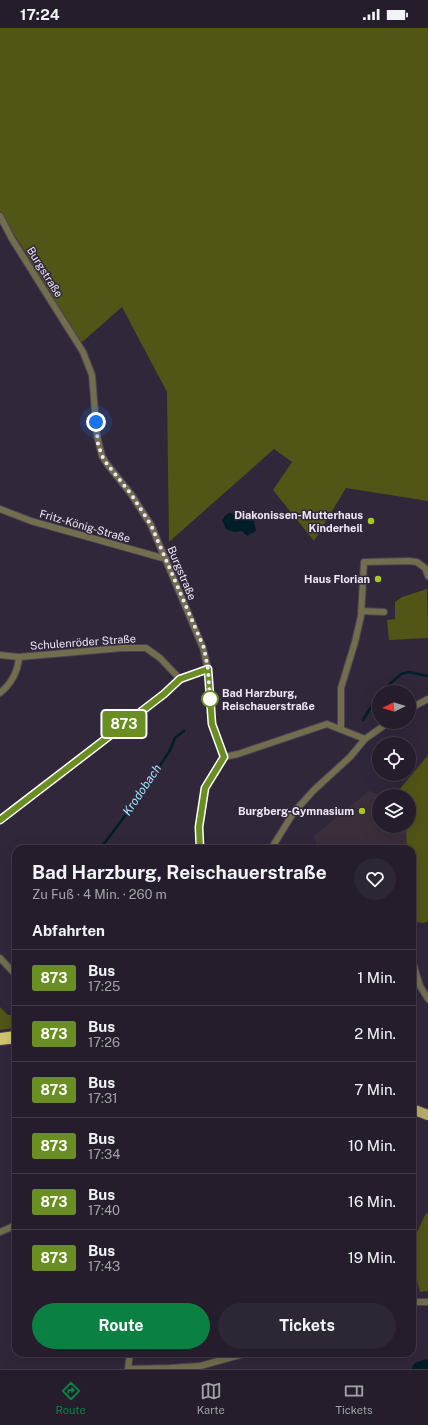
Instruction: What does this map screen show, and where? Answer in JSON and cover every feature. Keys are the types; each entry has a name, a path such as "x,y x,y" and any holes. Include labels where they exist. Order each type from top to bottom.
{"highway":[{"path":"0,1039 12,1038"}],"main road":[{"path":"416,1110 428,1115"}],"street":[{"name":"Burgstraße","path":"0,216 12,239 83,352 92,375 97,436 102,456 135,500 151,525 204,648 208,669 212,724 224,757"},
{"name":"Fritz-König-Straße","path":"0,510 31,521 166,559"},
{"path":"341,729 341,688 355,642 361,611 364,562 417,562 424,568 428,576"},
{"path":"361,611 384,612"},
{"name":"Schulenröder Straße","path":"0,655 19,657 122,648 146,648 160,658 180,679"},
{"path":"0,692 15,676 19,657"},
{"path":"0,820 164,694 180,679 208,669"},
{"path":"416,705 428,699"},
{"path":"200,845 199,827 205,788 224,757 238,754 327,724 365,739"},
{"path":"273,845 294,812 314,790 350,757 365,739 379,729"},
{"path":"0,958 12,971"},
{"path":"416,973 420,986 428,1000"},
{"path":"0,1232 12,1227"},
{"path":"416,1302 428,1302"},
{"path":"130,1357 128,1369 200,1366 233,1357"}],"shaded area":[{"name":"Burgberg-Gymnasium","path":"369,791 372,792 372,833 406,833 407,845 317,845 314,836"}],"green space":[{"path":"0,28 428,28 428,501 346,488 314,541 273,490 292,462 274,449 169,542 167,392 122,307 81,343 0,211"},
{"path":"427,589 428,638 389,640 387,620 395,619 395,602 402,597"},
{"path":"428,755 428,921 424,923 416,922 416,845 407,845 406,833 416,833 416,789 400,789 406,781 416,781 416,769"},
{"path":"0,1007 8,1015 12,1015 12,1028 0,1030"},
{"path":"426,1213 428,1214 428,1291 420,1292 416,1278 416,1235"}],"water":[{"path":"229,513 234,514 236,518 241,520 248,515 254,521 256,531 247,536 242,531 234,532 226,529 222,520"}],"waterway":[{"name":"Krodobach","path":"389,685 401,674 409,672 428,676"},
{"name":"Krodobach","path":"363,720 372,705"},
{"name":"Krodobach","path":"103,845 143,792 170,750 175,738 184,731"},
{"path":"419,1369 428,1366"}],"bus line":[{"name":"873","path":"0,820 164,694 180,679 208,669 212,724 224,757 205,788 199,827 200,845"}],"place":[{"name":"Diakonissen-Mutterhaus Kinderheil","path":"371,521"},
{"name":"Haus Florian","path":"378,579"},
{"name":"Bad Harzburg, Reischauerstraße","path":"210,699"},
{"name":"Burgberg-Gymnasium","path":"362,811"}],"route":[{"path":"96,422 98,444 102,456 131,494 151,525 204,648 208,669 210,699"}]}
